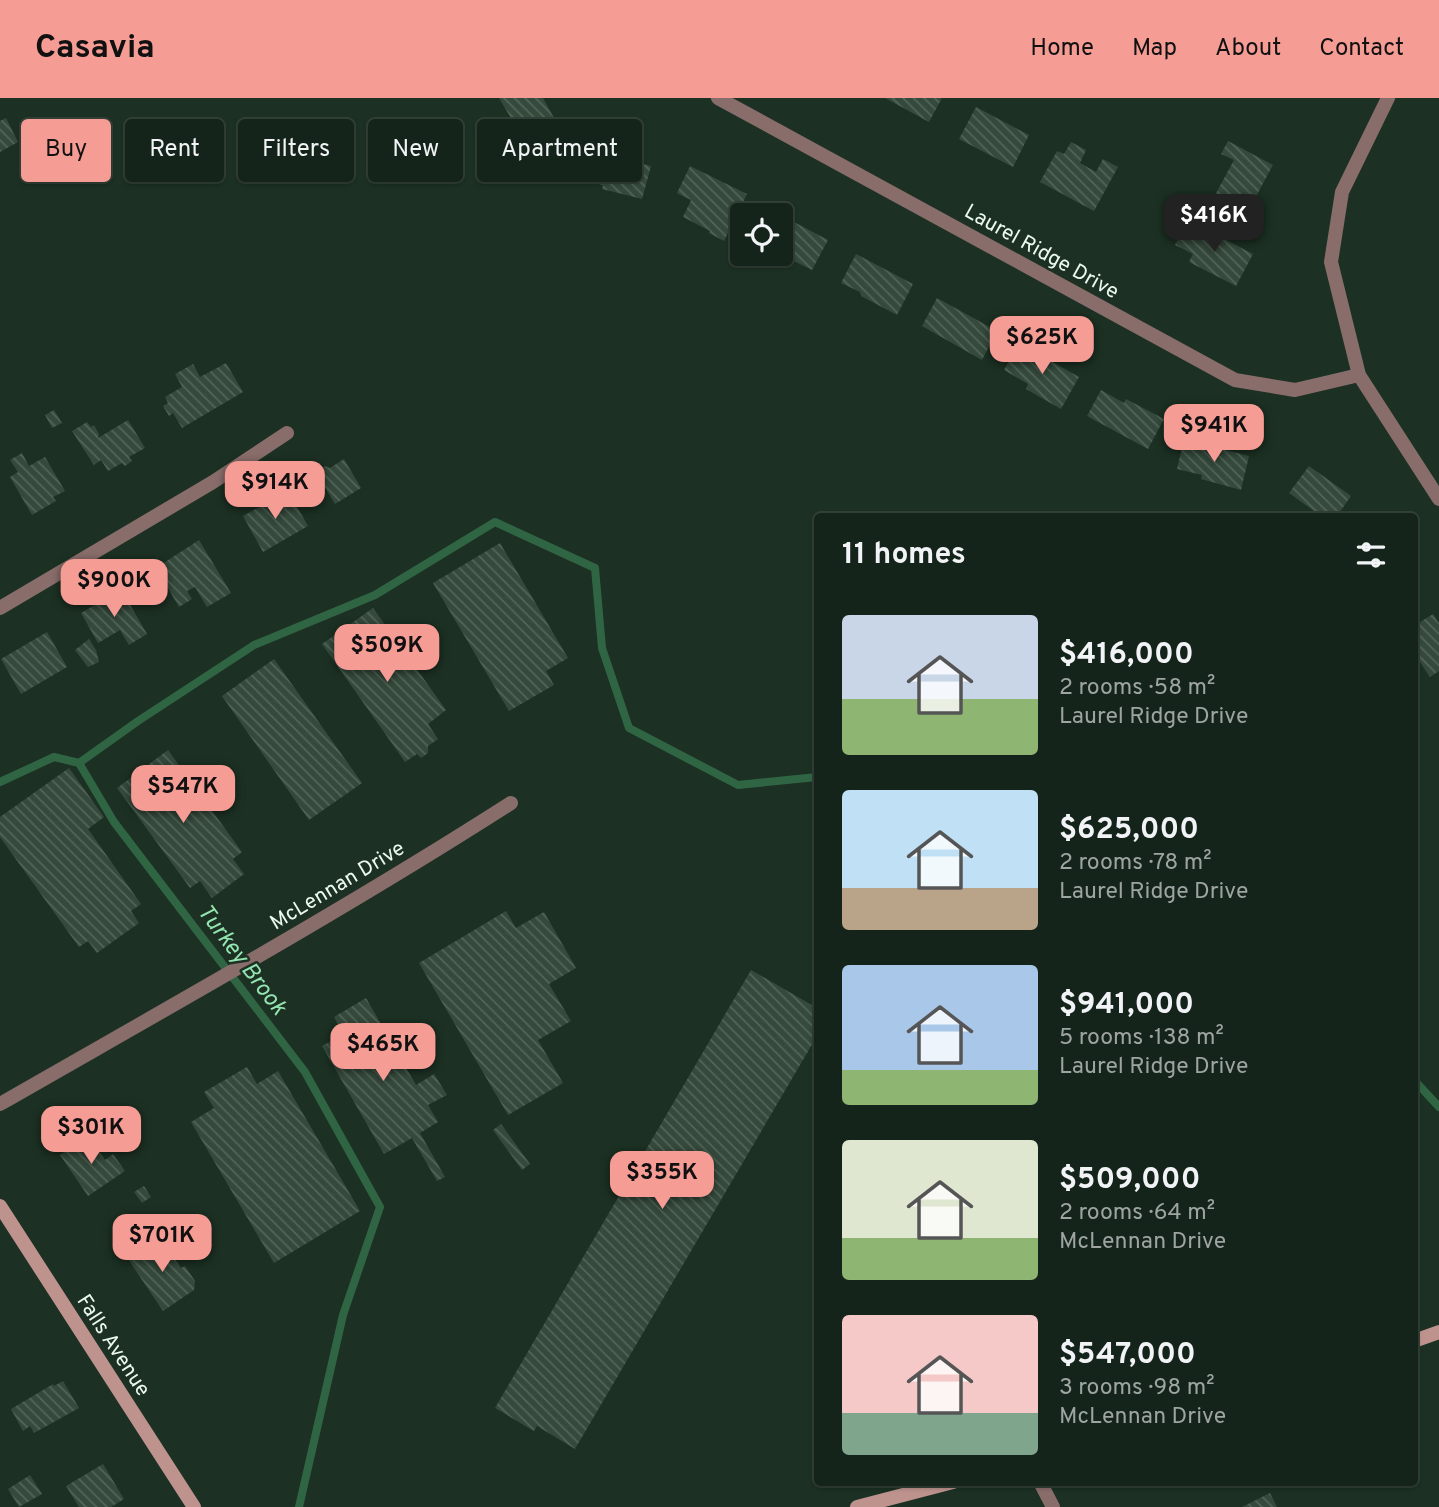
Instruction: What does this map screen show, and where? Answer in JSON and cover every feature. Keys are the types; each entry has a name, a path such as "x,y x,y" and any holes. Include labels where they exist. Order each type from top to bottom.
{"main road":[{"name":"Falls Avenue","path":"0,1206 194,1507"},
{"path":"1418,1340 1439,1332"},
{"path":"858,1507 938,1486"}],"street":[{"name":"Laurel Ridge Drive","path":"718,98 1235,380 1295,390 1359,375"},
{"path":"1388,98 1342,192 1331,262 1359,375 1439,499"},
{"path":"0,608 213,482 287,433"},
{"name":"McLennan Drive","path":"0,1104 445,846 511,803"},
{"path":"1042,1486 1053,1507"}],"building":[{"path":"499,98 543,98 555,119 516,118 511,119"},
{"path":"885,98 942,98 929,122"},
{"path":"976,107 1029,135 1013,167 959,139"},
{"path":"6,118 18,142 0,152 0,121"},
{"path":"1228,141 1273,165 1247,213 1215,195 1234,160 1221,154"},
{"path":"1071,142 1086,150 1080,163 1096,172 1103,159 1118,167 1094,211 1040,182 1057,151 1064,154"},
{"path":"642,164 651,166 642,199 602,189 603,185 590,182 642,182"},
{"path":"690,166 747,194 743,203 730,203 730,229 724,241 683,217 691,200 677,193"},
{"path":"793,222 828,240 812,270 793,260"},
{"path":"1187,222 1253,254 1236,286 1189,262 1193,254 1175,245"},
{"path":"856,254 913,284 897,315 841,283"},
{"path":"937,298 997,331 982,360 922,326"},
{"path":"1019,343 1079,377 1061,409 1026,389 1028,384 1004,370"},
{"path":"226,363 243,392 182,428 173,413 169,416 163,406 168,403 165,397 182,387 175,374 193,364 200,377"},
{"path":"1101,390 1124,403 1126,399 1164,419 1148,449 1087,416"},
{"path":"54,410 62,423 52,428 45,415"},
{"path":"128,420 145,448 129,457 132,461 125,466 122,463 108,471 101,460 94,465 72,431 87,422 91,427 94,425 99,434 98,438"},
{"path":"1184,439 1249,456 1241,490 1177,469"},
{"path":"22,453 29,466 45,457 65,491 53,497 56,501 32,515 10,477 18,472 10,460"},
{"path":"344,459 361,488 335,504 318,476 319,469 325,466 330,468"},
{"path":"1309,466 1351,496 1339,513 1317,513 1289,493"},
{"path":"288,491 308,526 263,552 243,516"},
{"path":"199,540 231,593 207,607 195,587 187,591 192,599 179,607 162,578 168,574 162,564"},
{"path":"500,543 568,658 546,671 554,685 509,711 433,583"},
{"path":"121,589 147,634 129,645 120,630 98,643 81,613"},
{"path":"373,608 446,710 428,724 438,739 428,746 428,753 421,758 417,754 405,762 322,644"},
{"path":"1433,614 1439,623 1439,671 1430,677 1418,659 1418,623"},
{"path":"47,632 67,667 21,694 1,659"},
{"path":"89,639 99,662 88,667 75,650"},
{"path":"274,659 362,783 309,820 222,696"},
{"path":"168,750 242,852 233,859 244,874 212,898 200,881 190,888 117,788"},
{"path":"69,768 104,817 88,829 141,904 131,911 139,923 97,953 88,941 79,947 0,837 0,817"},
{"path":"506,911 516,928 544,912 576,968 549,984 571,1021 538,1040 563,1083 508,1115 419,963"},
{"path":"751,970 814,1006 814,1041 575,1449 537,1426 534,1431 495,1408"},
{"path":"366,998 416,1085 434,1074 447,1095 428,1105 438,1122 420,1133 445,1177 437,1181 412,1138 384,1154 322,1046 344,1034 334,1017"},
{"path":"247,1067 257,1084 278,1071 360,1211 274,1263 191,1122 214,1108 204,1092"},
{"path":"501,1124 530,1164 522,1170 493,1130"},
{"path":"88,1135 105,1160 113,1154 125,1171 88,1196 60,1155"},
{"path":"144,1186 151,1197 142,1203 134,1192"},
{"path":"159,1237 181,1268 185,1266 195,1281 194,1290 163,1311 128,1259"},
{"path":"63,1381 79,1408 34,1433 30,1426 23,1431 11,1409"},
{"path":"103,1464 124,1499 111,1507 79,1507 66,1486"},
{"path":"30,1475 42,1494 19,1507 8,1489"},
{"path":"1270,1493 1277,1507 1242,1507"}],"waterway":[{"path":"79,763 254,645 375,595 495,522 595,568 602,648 629,728 738,785 814,777"},
{"name":"Turkey Brook","path":"0,782 54,757 79,763 114,822 305,1072 380,1207 343,1315 299,1507"},
{"path":"1418,1084 1439,1107"}]}
